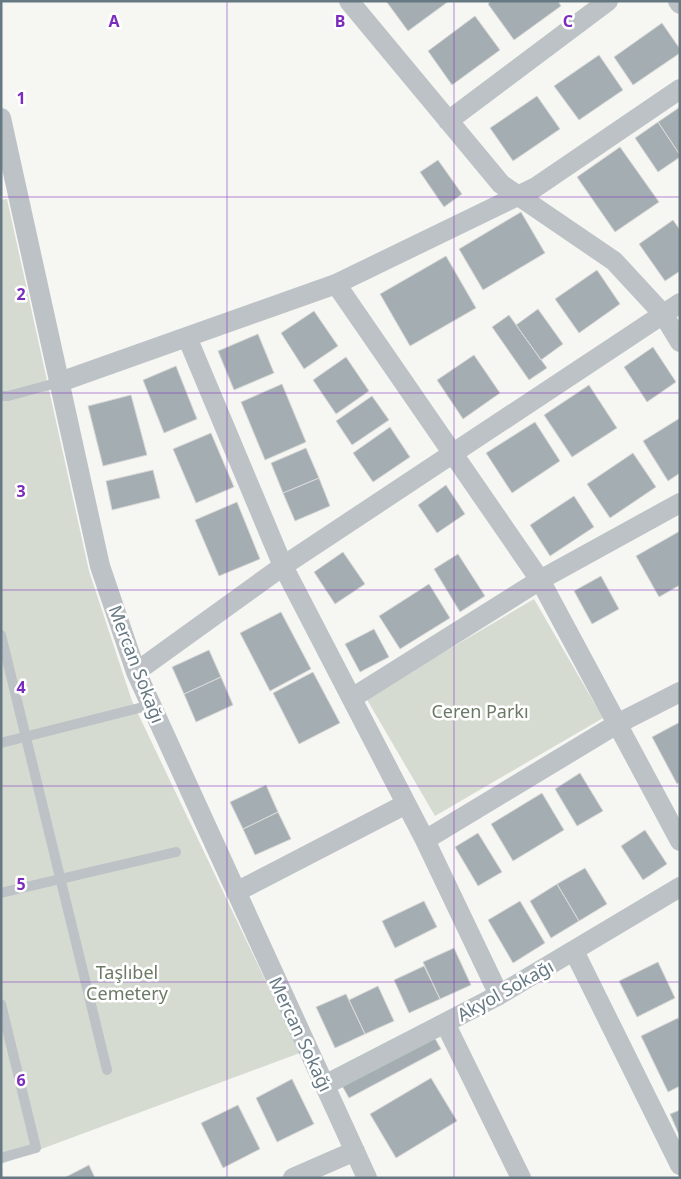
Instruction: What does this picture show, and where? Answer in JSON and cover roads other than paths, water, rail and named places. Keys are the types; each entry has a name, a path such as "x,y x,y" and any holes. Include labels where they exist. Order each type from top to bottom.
{"street":[{"path":"349,1 501,184 614,261 663,314 680,342"},
{"path":"448,121 608,1"},
{"path":"60,382 336,284 536,187 680,88"},
{"name":"Mercan Sokağı","path":"1,118 10,193 60,382 100,566 136,672 367,1178"},
{"path":"336,284 540,580 680,841"},
{"path":"136,672 283,566 680,303"},
{"path":"187,337 283,566 425,840 499,995"},
{"path":"352,698 540,580 680,503"},
{"path":"425,840 618,724 680,692"},
{"path":"236,892 406,804"},
{"name":"Akyol Sokağı","path":"325,1085 499,995 680,887"},
{"path":"574,951 680,1165"},
{"path":"445,1023 521,1178"},
{"path":"293,1178 355,1151"}],"lane":[{"path":"1,396 8,396 60,382"},
{"path":"1,635 106,1070"},
{"path":"1,742 151,705"},
{"path":"1,893 176,852"},
{"path":"1,1004 36,1148 1,1158"}],"park label":[{"name":"Ceren Parkı","path":"480,711"},
{"name":"Taşlıbel Cemetery","path":"127,982"}]}
